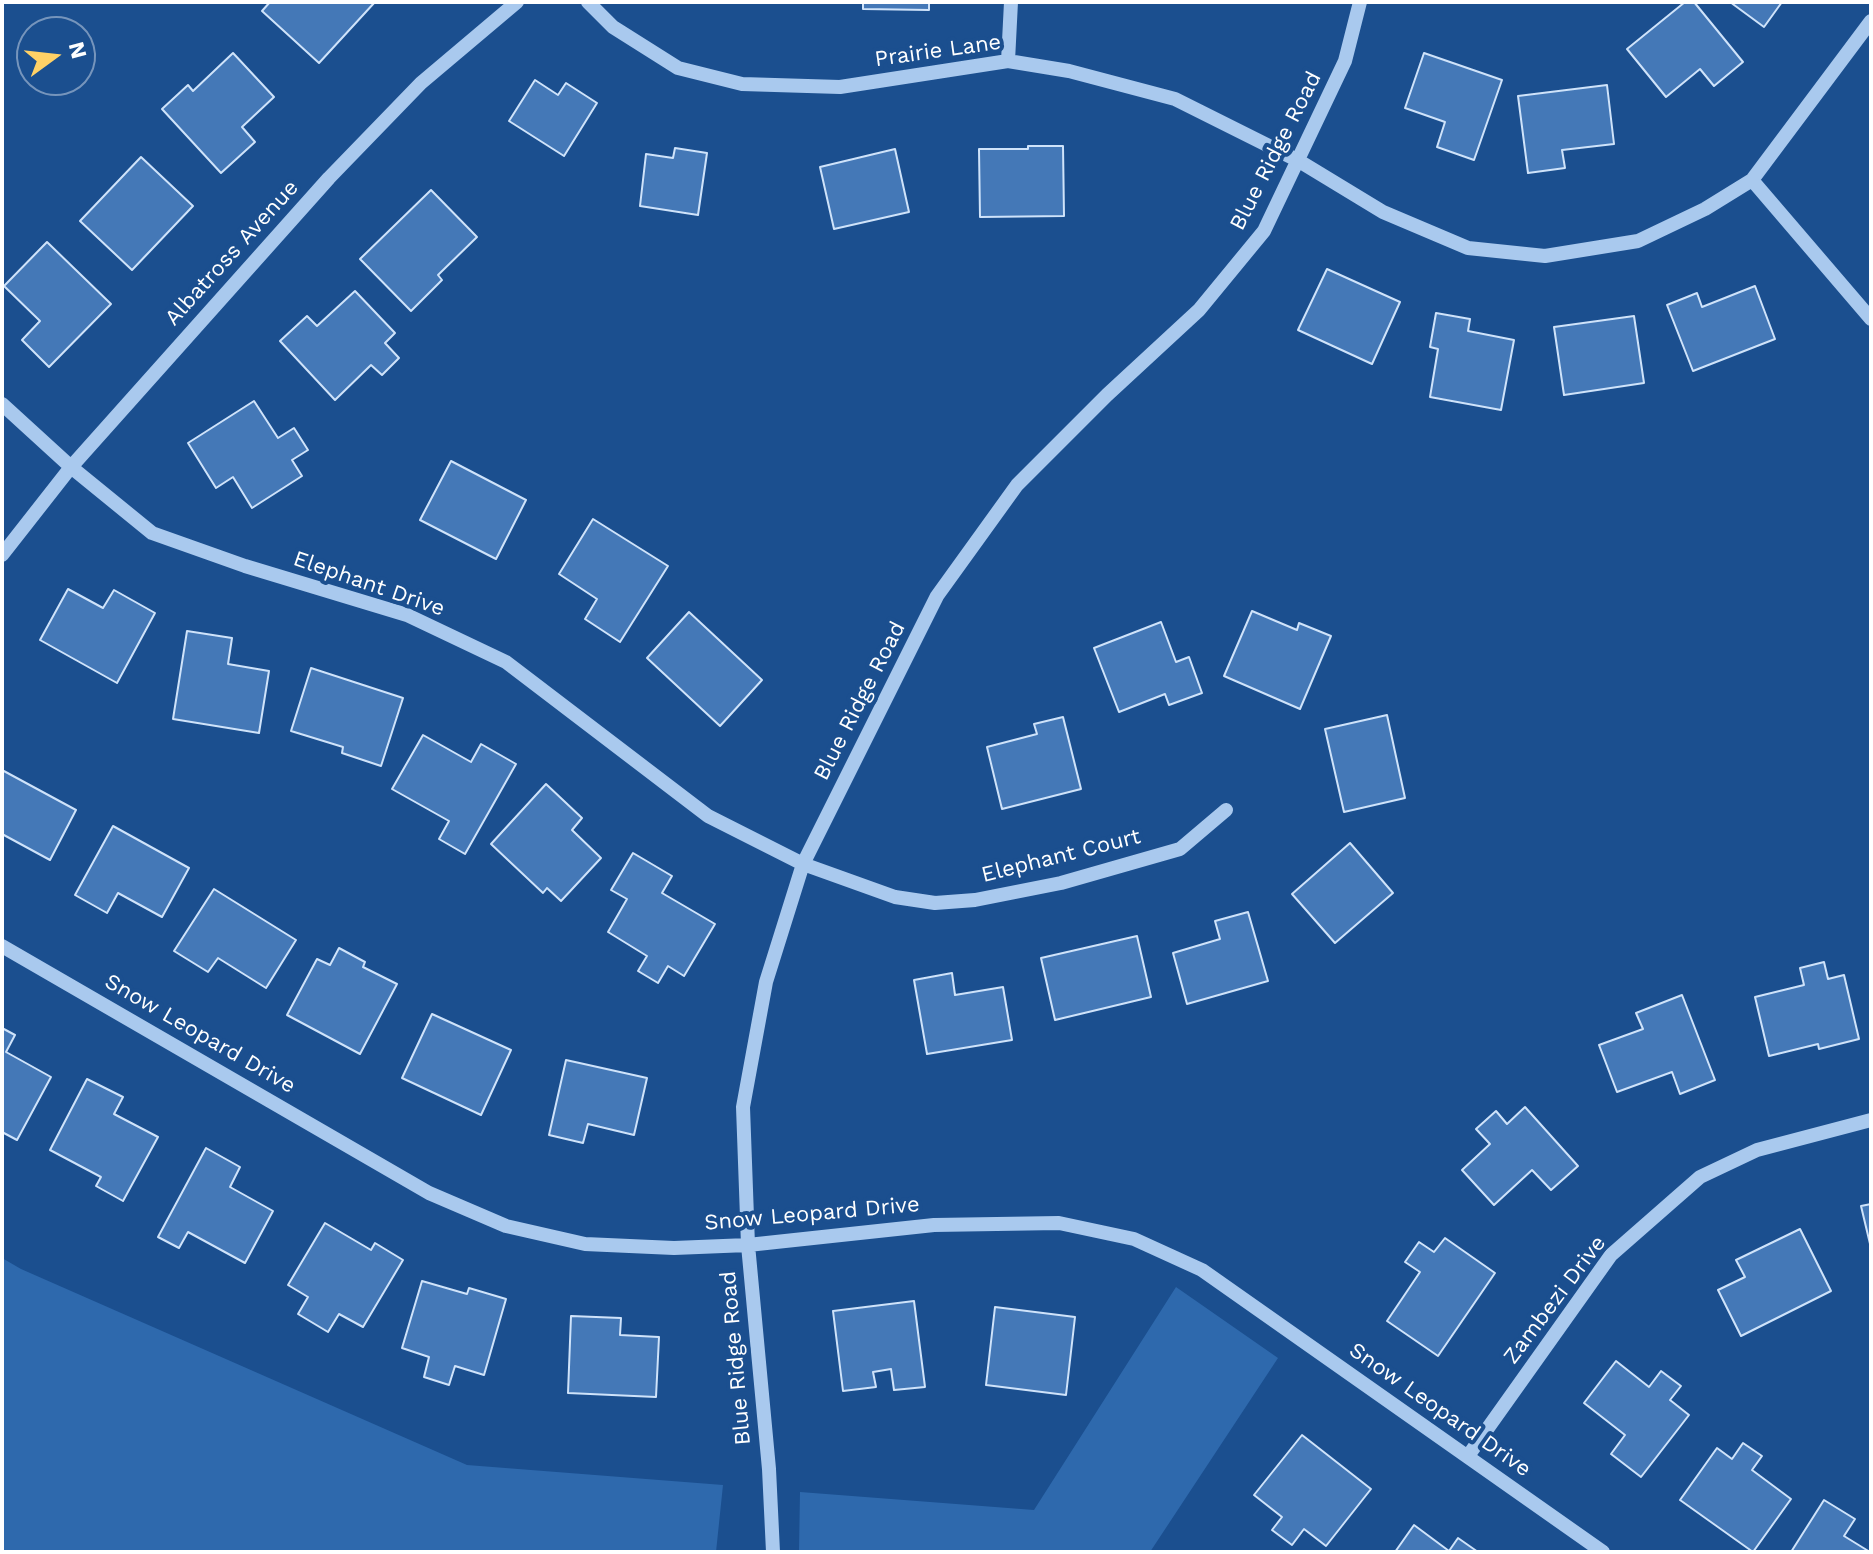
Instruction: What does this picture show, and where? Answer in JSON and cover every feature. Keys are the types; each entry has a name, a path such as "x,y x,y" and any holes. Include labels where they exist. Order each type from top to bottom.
{"street":[{"name":"Albatross Avenue","path":"2,555 71,467 329,178 421,83 517,2"},
{"name":"Prairie Lane","path":"588,2 613,27 678,68 742,84 840,87 1008,61 1069,71 1175,99 1299,161 1383,212 1468,248 1545,256 1638,241 1705,209 1752,180"},
{"path":"1008,61 1011,2"},
{"name":"Blue Ridge Road","path":"773,1552 769,1469 748,1245 743,1107 766,982 803,864 937,596 1017,485 1107,395 1199,310 1264,231 1345,61 1360,2"},
{"path":"1871,21 1752,180 1871,319"},
{"name":"Elephant Drive","path":"2,404 71,467 152,533 245,566 407,615 506,662 708,816 803,864"},
{"name":"Elephant Court","path":"803,864 895,897 935,903 975,900 1061,883 1180,849 1226,810"},
{"name":"Snow Leopard Drive","path":"2,946 429,1193 506,1226 585,1244 674,1248 748,1245 934,1225 1059,1223 1134,1239 1202,1270 1603,1552"},
{"name":"Zambezi Drive","path":"1468,1456 1611,1255 1700,1177 1757,1150 1871,1120"}],"shaded area":[{"path":"2,1258 467,1465 723,1485 716,1552 2,1552"},
{"path":"1176,1287 1278,1358 1150,1552 799,1552 800,1492 1034,1510"}],"building":[{"path":"270,2 375,2 319,63 262,11"},
{"path":"863,2 929,2 929,10 863,9"},
{"path":"1685,2 1694,2 1743,62 1714,86 1700,69 1666,97 1627,49"},
{"path":"1730,2 1782,2 1764,27"},
{"path":"233,53 274,97 242,127 255,142 221,173 162,109 188,85 193,91"},
{"path":"1424,53 1502,80 1474,160 1437,147 1445,122 1405,108"},
{"path":"535,80 558,95 566,83 597,103 564,156 509,121"},
{"path":"1607,85 1614,144 1562,150 1565,168 1528,173 1518,96"},
{"path":"1028,146 1063,146 1064,216 980,217 979,149 1028,149"},
{"path":"675,148 707,153 698,215 640,206 646,154 673,158"},
{"path":"895,149 909,212 834,229 820,167"},
{"path":"141,157 193,206 132,270 80,221"},
{"path":"431,190 477,237 438,275 442,280 411,311 360,259"},
{"path":"47,242 111,304 49,367 22,340 40,321 4,286"},
{"path":"1327,269 1400,302 1372,364 1298,330"},
{"path":"1755,286 1775,339 1693,371 1667,305 1697,293 1702,307"},
{"path":"355,291 395,333 385,343 399,358 382,375 371,365 335,400 280,341 307,316 317,326"},
{"path":"1436,313 1470,319 1468,331 1514,340 1501,410 1430,397 1438,349 1430,347"},
{"path":"1634,316 1644,383 1564,395 1554,327"},
{"path":"254,401 278,438 294,428 308,450 292,460 302,476 252,508 233,477 216,488 188,443"},
{"path":"451,461 526,500 496,559 420,520"},
{"path":"593,519 668,566 620,642 585,619 597,599 559,574"},
{"path":"68,589 103,608 114,590 155,613 117,683 40,640"},
{"path":"1252,611 1297,630 1299,623 1331,636 1300,709 1224,676"},
{"path":"689,612 762,680 720,726 647,658"},
{"path":"1161,622 1176,662 1189,657 1202,693 1169,705 1165,694 1119,712 1094,648"},
{"path":"187,631 232,638 228,664 269,671 259,733 173,719"},
{"path":"311,668 403,698 381,766 342,753 343,747 291,731"},
{"path":"1387,715 1405,798 1344,812 1325,729"},
{"path":"1063,717 1081,789 1002,809 987,747 1037,734 1034,724"},
{"path":"423,735 471,762 481,744 516,764 465,854 439,839 449,821 392,789"},
{"path":"2,770 76,810 50,860 2,834"},
{"path":"546,784 582,818 572,830 601,858 561,901 547,888 543,893 491,844"},
{"path":"113,826 189,868 162,917 118,893 107,913 75,895"},
{"path":"1350,843 1393,893 1335,943 1292,894"},
{"path":"633,853 672,876 662,893 715,924 684,976 668,966 658,983 638,971 647,956 608,932 627,899 611,890"},
{"path":"214,889 296,940 266,988 218,958 208,972 174,951"},
{"path":"1248,912 1268,981 1187,1004 1173,953 1220,939 1215,921"},
{"path":"1137,936 1151,997 1055,1020 1041,958"},
{"path":"339,948 365,962 363,967 397,984 360,1054 287,1015 317,959 330,965"},
{"path":"1824,962 1828,979 1844,975 1859,1039 1819,1049 1818,1044 1769,1056 1755,997 1804,985 1800,968"},
{"path":"952,973 955,995 1003,987 1012,1040 927,1054 914,980"},
{"path":"1682,995 1715,1080 1680,1094 1672,1072 1617,1092 1599,1045 1643,1029 1636,1013"},
{"path":"432,1014 511,1050 481,1115 402,1078"},
{"path":"2,1028 15,1035 6,1052 51,1077 17,1140 2,1132"},
{"path":"566,1060 647,1078 634,1135 588,1124 583,1143 549,1135"},
{"path":"87,1079 123,1097 114,1114 158,1137 123,1201 96,1186 101,1177 50,1150"},
{"path":"1525,1107 1578,1166 1551,1190 1532,1170 1494,1205 1462,1170 1490,1144 1476,1129 1496,1111 1507,1124"},
{"path":"206,1148 240,1167 230,1187 273,1211 245,1263 188,1232 179,1248 158,1237"},
{"path":"1871,1204 1871,1248 1861,1206"},
{"path":"325,1223 371,1250 375,1243 403,1260 363,1327 339,1314 328,1332 298,1314 308,1297 288,1285"},
{"path":"1800,1229 1831,1291 1741,1336 1718,1290 1745,1277 1736,1260"},
{"path":"1445,1238 1495,1273 1438,1356 1387,1321 1420,1272 1405,1262 1419,1242 1434,1252"},
{"path":"422,1281 467,1294 469,1288 506,1299 484,1375 455,1366 449,1385 424,1377 429,1357 402,1348"},
{"path":"914,1301 925,1387 894,1390 891,1369 873,1372 876,1387 843,1391 833,1311"},
{"path":"995,1307 1075,1317 1066,1395 986,1385"},
{"path":"571,1316 621,1318 620,1335 659,1337 656,1397 568,1393"},
{"path":"1616,1361 1649,1387 1661,1371 1681,1386 1670,1400 1689,1415 1641,1477 1611,1454 1625,1435 1584,1403"},
{"path":"1302,1435 1371,1489 1326,1546 1304,1529 1292,1545 1272,1530 1282,1517 1254,1495"},
{"path":"1743,1443 1762,1456 1752,1470 1791,1499 1753,1552 1680,1500 1717,1448 1732,1459"},
{"path":"1824,1500 1855,1519 1844,1536 1870,1552 1791,1552"},
{"path":"1414,1525 1449,1551 1458,1538 1478,1552 1395,1552"}]}
